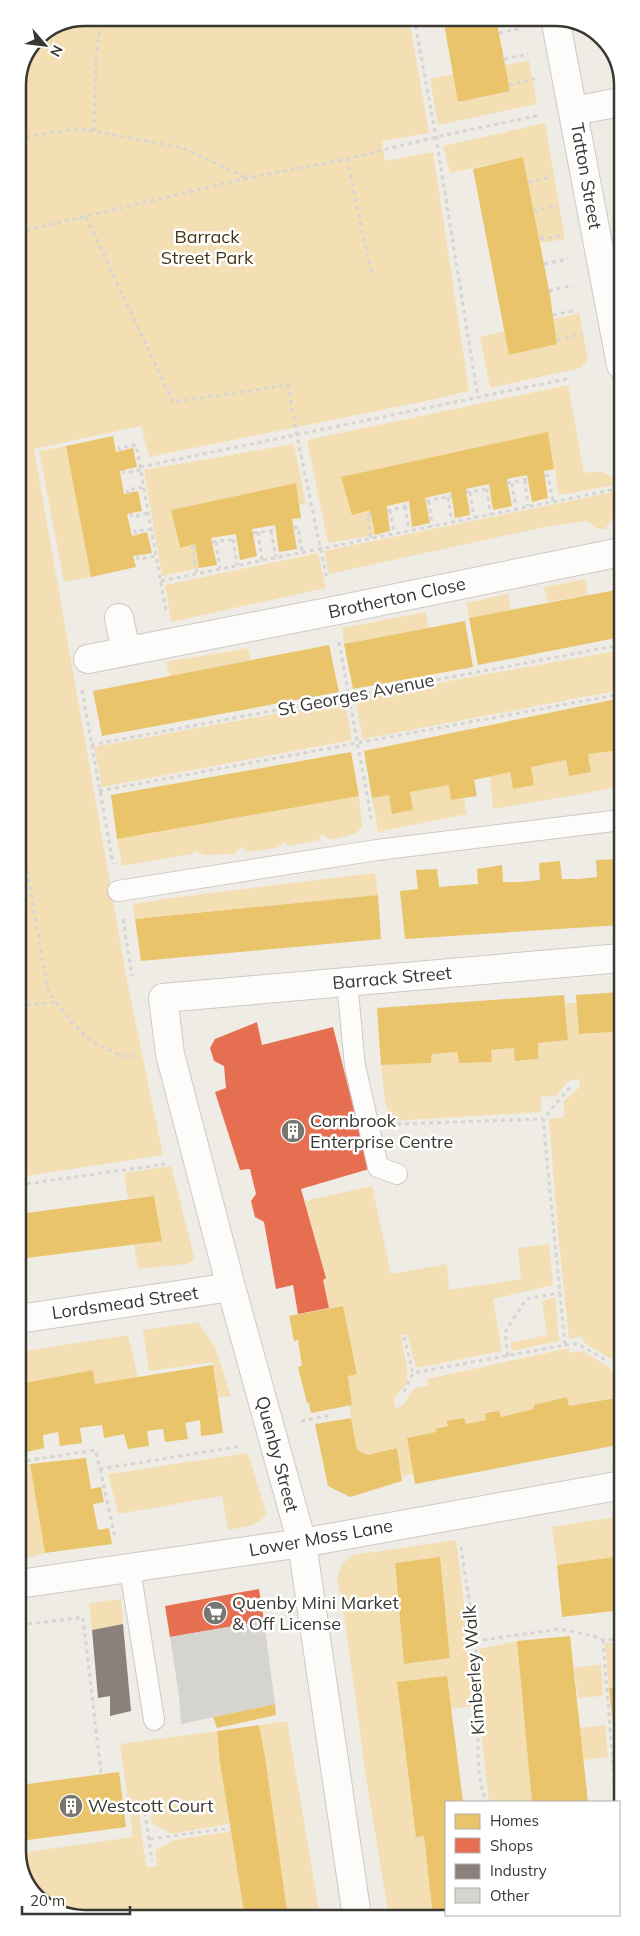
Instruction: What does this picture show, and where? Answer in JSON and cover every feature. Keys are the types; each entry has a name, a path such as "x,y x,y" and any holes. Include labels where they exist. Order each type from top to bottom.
{"street":[{"name":"Tatton Street","path":"557,26 614,327"},
{"path":"574,111 614,103"},
{"name":"Brotherton Close","path":"88,659 333,612 614,553"},
{"path":"119,618 126,651"},
{"name":"Barrack Street","path":"163,998 614,959"},
{"name":"Quenby Street","path":"163,998 170,1054 231,1287 302,1543 355,1910"},
{"name":"Lordsmead Street","path":"26,1318 231,1287"},
{"name":"Lower Moss Lane","path":"26,1583 302,1543 614,1486"}],"lane":[{"path":"118,891 377,850 614,821"},
{"path":"347,982 355,1066 378,1167 398,1174"},
{"path":"130,1569 154,1720"}],"path":[{"path":"94,131 96,60 100,26"},
{"path":"415,26 436,138 478,398"},
{"path":"499,34 526,28"},
{"path":"504,59 531,54"},
{"path":"508,85 544,78"},
{"path":"26,230 248,178 347,159 541,115"},
{"path":"26,137 75,129 94,131 183,148 248,178"},
{"path":"347,159 372,276"},
{"path":"528,182 553,176"},
{"path":"533,210 558,205"},
{"path":"86,217 173,402 288,385 373,828"},
{"path":"540,239 572,233"},
{"path":"544,264 576,258"},
{"path":"549,291 580,283"},
{"path":"553,315 585,308"},
{"path":"557,340 591,333"},
{"path":"123,470 124,474 140,468 570,378"},
{"path":"120,451 119,448 136,445 173,643"},
{"path":"545,476 548,476 553,501"},
{"path":"516,509 509,483 526,479 528,506"},
{"path":"128,494 127,490 144,487"},
{"path":"474,517 468,492 488,489 490,514"},
{"path":"161,581 614,489"},
{"path":"432,526 428,501 450,497 452,522"},
{"path":"405,506 409,530"},
{"path":"394,533 389,510 410,506"},
{"path":"131,513 132,517 149,514"},
{"path":"371,514 367,514 371,538"},
{"path":"294,528 298,527 302,552"},
{"path":"136,534 135,531 152,529"},
{"path":"262,560 255,532 273,530 276,557"},
{"path":"220,568 214,542 235,539 237,565"},
{"path":"195,547 192,548 197,573"},
{"path":"137,556 138,559 156,556"},
{"name":"St Georges Avenue","path":"91,745 614,646"},
{"path":"88,659 78,661 132,976"},
{"path":"99,791 614,695"},
{"path":"26,868 48,991 72,1023 92,1042 122,1056 140,1056"},
{"path":"26,1005 56,1002"},
{"path":"565,1345 543,1119 570,1087"},
{"path":"391,1125 543,1119"},
{"path":"26,1184 166,1164"},
{"path":"508,1356 505,1332 526,1299 560,1293"},
{"path":"404,1338 413,1373 404,1392"},
{"path":"413,1373 578,1344 609,1362"},
{"path":"295,1422 332,1416"},
{"path":"100,1469 243,1446"},
{"path":"26,1461 95,1450 116,1543"},
{"name":"Kimberley Walk","path":"461,1546 475,1641 480,1722 478,1758 486,1801"},
{"path":"28,1624 83,1617 102,1774"},
{"path":"475,1641 560,1629 603,1640 614,1639"},
{"path":"603,1640 614,1785"},
{"path":"145,1812 152,1861"},
{"path":"150,1839 230,1828"}],"green space":[{"name":"Barrack Street Park","path":"410,26 429,133 382,141 385,161 433,152 469,391 149,457 141,426 34,449 128,986 163,1155 26,1176 27,74 36,52 43,43 52,36 74,27"},
{"path":"529,61 537,104 438,125 430,79 454,74 459,102 509,91 505,65"},
{"path":"545,123 565,239 540,243 523,157 450,173 443,146"},
{"path":"579,313 588,360 581,368 490,388 480,337 506,331 510,355 557,344 554,319"},
{"path":"568,385 584,473 604,472 614,479 614,485 559,495 548,433 370,510 375,535 328,543 307,440"},
{"path":"294,444 306,504 299,505 296,483 171,510 179,547 195,544 199,568 162,576 144,470"},
{"path":"66,446 91,577 64,582 39,451"},
{"path":"614,492 614,514 605,529 598,529 586,521 545,527 329,574 324,551"},
{"path":"318,553 326,588 171,622 165,585"},
{"path":"585,579 588,595 548,602 544,587"},
{"path":"508,594 511,610 469,618 466,603"},
{"path":"426,612 428,628 344,644 342,628"},
{"path":"248,648 251,660 170,676 166,662"},
{"path":"614,651 614,691 363,739 355,698"},
{"path":"345,701 352,740 102,787 94,747"},
{"path":"614,751 614,788 493,809 490,776 510,772 513,789 534,785 531,767 566,760 569,776 591,772 588,754"},
{"path":"449,785 452,800 464,798 467,814 378,832 372,798 389,795 393,814 413,810 410,792"},
{"path":"359,796 362,826 357,833 331,840 322,834 319,840 289,846 284,841 277,848 247,852 241,847 235,854 204,855 197,851 192,854 122,866 117,839"},
{"path":"375,873 378,895 135,919 133,904"},
{"path":"565,1003 577,1003 579,1034 611,1032 614,1034 614,1358 611,1359 584,1343 582,1336 569,1339 549,1119 564,1117 564,1101 580,1087 579,1079 568,1081 556,1096 541,1097 541,1112 391,1121 385,1102 381,1065 431,1063 432,1054 457,1052 459,1063 491,1062 491,1050 514,1048 515,1061 538,1059 538,1043 568,1040"},
{"path":"171,1166 194,1257 192,1262 186,1264 138,1269 134,1245 162,1240 154,1196 128,1199 124,1173"},
{"path":"372,1186 391,1274 447,1264 449,1290 521,1279 518,1248 549,1244 553,1285 493,1299 502,1351 416,1368 407,1334 401,1335 407,1367 407,1383 394,1398 395,1408 402,1406 415,1388 428,1386 427,1379 569,1348 570,1353 583,1351 609,1367 611,1371 614,1371 614,1398 569,1406 567,1397 535,1405 534,1409 501,1417 499,1411 485,1412 486,1420 466,1424 464,1418 447,1421 448,1426 435,1429 436,1432 407,1438 413,1474 402,1476 397,1448 368,1455 357,1450 349,1405 352,1404 348,1376 357,1373 343,1306 329,1308 323,1280 326,1278 305,1201"},
{"path":"555,1297 559,1341 512,1351 510,1343 547,1335 542,1301"},
{"path":"198,1322 215,1347 231,1396 218,1398 213,1362 149,1371 143,1330"},
{"path":"128,1335 138,1378 95,1384 93,1370 26,1383 26,1351"},
{"path":"248,1453 266,1513 255,1524 228,1530 222,1496 118,1514 108,1474"},
{"path":"30,1464 45,1553 26,1558 26,1465"},
{"path":"614,1517 614,1557 557,1565 552,1527"},
{"path":"456,1540 473,1673 474,1706 451,1709 416,1837 424,1836 432,1910 388,1910 367,1784 345,1621 337,1578 342,1564 353,1555","holes":["440,1557 450,1658 404,1664 395,1563"]},
{"path":"121,1599 123,1624 92,1630 89,1603"},
{"path":"517,1641 532,1801 489,1801 482,1740 483,1711 479,1649"},
{"path":"614,1642 614,1687 609,1688 605,1643"},
{"path":"601,1664 603,1696 578,1698 574,1668"},
{"path":"287,1721 319,1910 287,1910 259,1725"},
{"path":"605,1725 608,1757 583,1760 580,1728"},
{"path":"217,1731 229,1824 171,1834 152,1823 150,1806 138,1807 146,1867 158,1866 155,1850 174,1840 231,1831 244,1910 81,1910 59,1904 43,1893 36,1884 28,1866 26,1852 133,1837 120,1744"}],"building: Homes":[{"path":"444,26 498,26 510,91 458,102"},
{"path":"523,157 550,295 557,344 509,355 473,169"},
{"path":"548,432 554,469 544,471 548,498 532,502 527,475 507,479 512,506 493,510 489,484 466,489 470,515 455,518 451,492 425,498 430,523 412,527 409,501 387,506 390,531 375,535 370,510 352,515 341,477"},
{"path":"113,436 116,452 133,448 137,467 120,471 124,494 138,491 142,511 127,514 132,536 147,532 152,553 133,556 136,567 91,577 66,446"},
{"path":"296,483 301,518 292,519 297,549 279,552 275,525 252,529 257,556 240,560 236,534 211,538 217,565 199,568 195,544 180,548 171,510"},
{"path":"614,590 614,638 478,665 469,618"},
{"path":"465,621 473,667 353,689 344,644"},
{"path":"329,645 339,692 102,736 93,691"},
{"path":"614,699 614,751 588,754 591,772 569,776 566,760 531,767 534,785 513,789 510,772 474,780 477,796 451,800 449,785 410,792 413,810 392,814 389,795 372,798 364,751"},
{"path":"351,752 359,796 117,839 111,795"},
{"path":"614,859 614,925 405,939 400,891 418,889 416,870 437,869 439,887 478,884 477,869 502,865 503,882 540,880 539,863 560,861 562,879 597,877 596,860"},
{"path":"378,895 381,939 141,961 135,919"},
{"path":"614,992 614,1034 611,1032 579,1034 576,995"},
{"path":"564,995 568,1040 538,1043 538,1059 515,1061 514,1048 491,1050 492,1062 459,1063 457,1052 432,1054 431,1063 381,1065 377,1008"},
{"path":"154,1196 162,1241 26,1258 26,1213"},
{"path":"343,1306 357,1374 348,1376 352,1405 311,1413 298,1367 302,1366 298,1340 294,1341 289,1316"},
{"path":"213,1365 223,1433 201,1436 200,1420 185,1423 188,1439 165,1442 163,1429 147,1431 149,1446 128,1449 124,1434 104,1438 102,1425 80,1428 82,1443 60,1446 58,1432 43,1435 44,1448 26,1452 26,1383 93,1370 95,1384"},
{"path":"567,1397 569,1406 614,1398 614,1446 415,1484 407,1438 436,1432 435,1429 448,1426 446,1421 464,1418 466,1424 486,1420 485,1413 499,1411 501,1417 534,1409 534,1405"},
{"path":"351,1418 357,1450 368,1455 397,1448 402,1481 350,1497 328,1486 315,1424"},
{"path":"86,1458 91,1489 101,1487 104,1502 93,1504 98,1530 109,1528 112,1544 45,1553 30,1464"},
{"path":"440,1557 450,1658 404,1664 395,1563"},
{"path":"614,1557 614,1611 562,1617 557,1565"},
{"path":"570,1636 588,1801 532,1801 517,1641"},
{"path":"447,1676 463,1801 445,1801 445,1910 432,1910 424,1836 416,1837 397,1682"},
{"path":"614,1687 614,1727 613,1727 609,1688"},
{"path":"275,1704 276,1715 217,1728 213,1717"},
{"path":"259,1725 287,1910 244,1910 220,1763 217,1731"},
{"name":"Westcott Court","path":"119,1772 126,1827 26,1840 26,1784"}],"building: Shops":[{"name":"Cornbrook Enterprise Centre","path":"257,1022 262,1045 333,1027 369,1169 301,1189 326,1278 323,1280 329,1308 298,1314 293,1285 276,1289 264,1222 255,1217 251,1201 256,1194 250,1169 240,1170 215,1092 226,1088 224,1066 214,1061 210,1048 215,1039"},
{"name":"Quenby Mini Market & Off License","path":"259,1589 264,1621 170,1637 165,1606"}],"building: Industry":[{"path":"123,1624 131,1711 110,1716 110,1696 98,1698 92,1630"}],"building: Other":[{"path":"264,1621 275,1704 181,1724 179,1696 170,1637"}],"place":[{"name":"Cornbrook Enterprise Centre","path":"293,1131"},
{"name":"Quenby Mini Market & Off License","path":"215,1613"},
{"name":"Westcott Court","path":"71,1806"}]}
